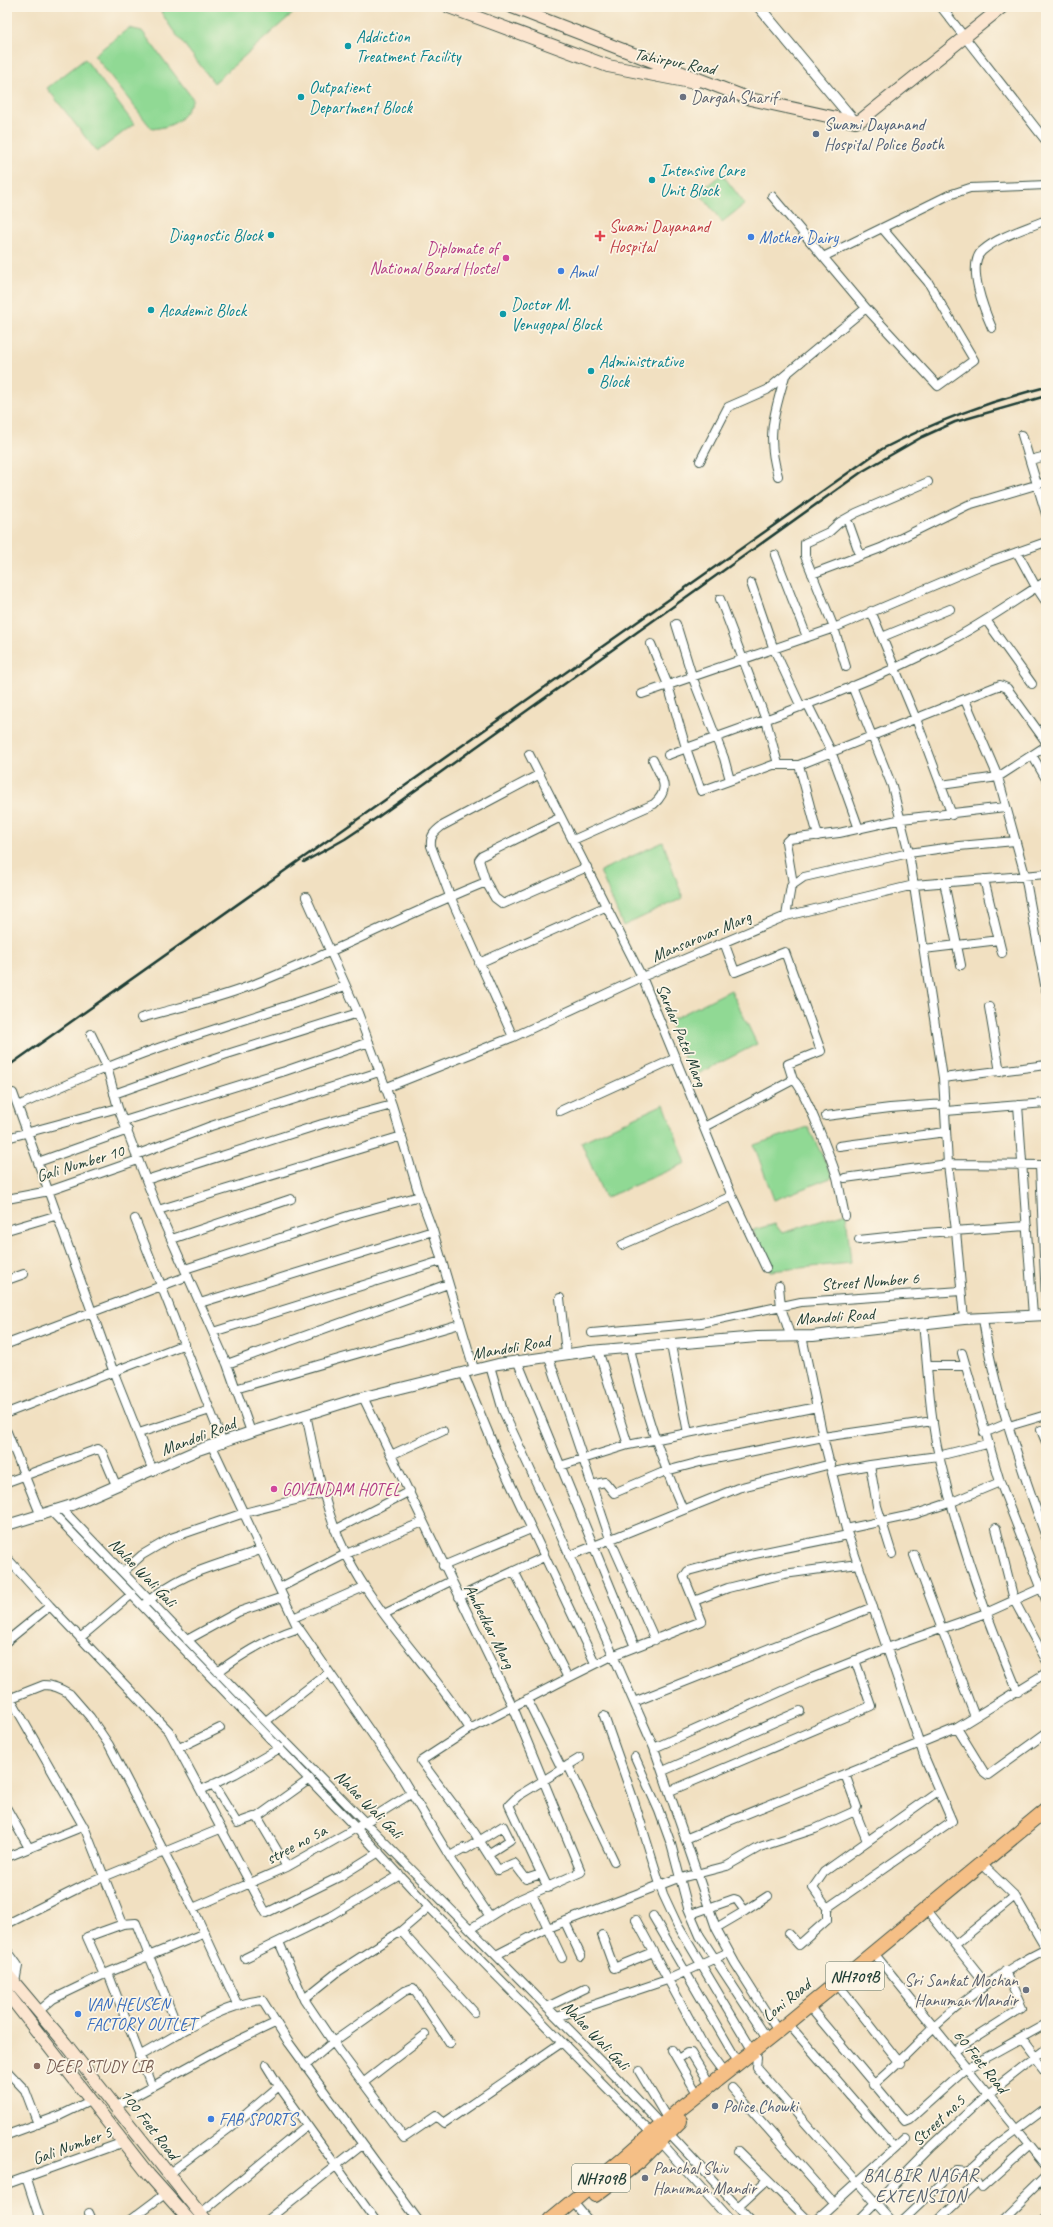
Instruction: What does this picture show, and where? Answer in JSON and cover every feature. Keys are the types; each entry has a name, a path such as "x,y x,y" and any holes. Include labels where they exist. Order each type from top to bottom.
{"highway":[{"name":"Loni Road","path":"564,2220 640,2161 659,2130 698,2094 738,2062 755,2059 773,2035 1046,1810"},
{"name":"Loni Road","path":"550,2220 659,2130 755,2059 877,1957 1046,1822"}],"main road":[{"name":"Tahirpur Road","path":"449,7 608,66 725,88"},
{"name":"Tahirpur Road","path":"512,7 725,88"},
{"path":"725,88 750,99 855,122 861,120 1002,7"},
{"path":"635,71 641,56"},
{"name":"100 Feet Road","path":"11,1978 39,2011 202,2217"},
{"name":"100 Feet Road","path":"7,1993 124,2142 189,2220"},
{"path":"166,2193 177,2185"}],"street":[{"path":"760,7 855,122"},
{"path":"941,7 1046,141"},
{"path":"823,257 942,198 970,188 1046,185"},
{"path":"772,196 866,308 938,386 974,360 928,282 882,228"},
{"path":"992,328 980,297 977,258 981,252 996,242 1046,220"},
{"path":"700,461 728,407 768,390 866,308"},
{"path":"778,476 772,454 772,421 785,376"},
{"path":"1022,435 1030,460 1042,483 1046,512"},
{"path":"1030,460 1046,456"},
{"path":"846,667 834,628 805,556 805,543 826,534 840,522 856,513 928,482"},
{"path":"812,574 891,543 968,505 1042,483"},
{"path":"849,524 860,555"},
{"path":"642,694 773,647 834,628 871,611 1017,552 1046,542"},
{"path":"1017,552 1036,588 1046,602"},
{"path":"775,555 807,637"},
{"path":"668,755 715,736 805,706 895,668 945,644 986,620 1046,580"},
{"path":"751,583 773,647 831,751 859,829"},
{"path":"720,599 766,720 778,764"},
{"path":"882,637 950,609"},
{"path":"871,611 916,719 952,814"},
{"path":"986,620 1032,684"},
{"path":"676,624 692,676 724,758 730,780"},
{"path":"651,644 668,685 700,791 778,764 799,765 831,751 998,686 1004,686 1046,742"},
{"path":"852,686 892,786 910,853 943,1078 948,1164 964,1320"},
{"path":"965,700 998,777 1014,841 1025,875 1046,990"},
{"path":"941,785 998,777 1046,746"},
{"name":"Sardar Patel Marg","path":"529,754 642,977 732,1196 766,1268"},
{"path":"1032,755 1046,779"},
{"path":"573,840 654,804 663,797 665,790 663,781 653,760"},
{"path":"799,765 818,836"},
{"path":"513,1037 450,896 431,846 431,838 434,831 540,774"},
{"path":"786,916 793,884 786,841 789,839 818,836 902,820 1005,806"},
{"path":"561,817 482,856 479,860 480,867 486,882 495,898 503,904 587,867"},
{"path":"793,884 804,877 910,853 959,846 1014,841"},
{"name":"Mansarovar Marg","path":"385,1088 513,1037 642,977 786,916 914,885 1046,874"},
{"path":"984,879 1002,953"},
{"path":"142,1018 245,988 330,952 450,896 486,882"},
{"path":"944,882 961,965"},
{"path":"306,897 358,1013 392,1105 420,1196 433,1231 474,1369"},
{"path":"479,963 607,906"},
{"path":"924,949 999,940"},
{"path":"724,942 735,972 785,952 820,1051 788,1064 792,1080 799,1084 822,1136 836,1175 845,1216"},
{"path":"18,1106 107,1067 345,986"},
{"path":"989,1007 1000,1072"},
{"path":"114,1094 224,1055 358,1013"},
{"path":"91,1034 107,1067 118,1108 128,1130 158,1210 213,1332 236,1389 251,1432"},
{"path":"124,1121 285,1071 369,1042"},
{"path":"560,1111 676,1058"},
{"path":"943,1078 1046,1065"},
{"name":"Gali Number 10","path":"7,1199 49,1190 137,1157 211,1126 379,1072"},
{"path":"704,1127 792,1080"},
{"path":"13,1093 58,1215 92,1314 153,1470"},
{"path":"826,1116 890,1108 1046,1103"},
{"path":"146,1180 322,1124 392,1105"},
{"path":"1018,1105 1033,1316"},
{"path":"7,1138 28,1134 118,1108"},
{"path":"38,1162 128,1130"},
{"path":"839,1146 946,1132"},
{"path":"158,1210 402,1136"},
{"path":"845,1178 948,1164 1043,1166 1046,1301"},
{"path":"7,1344 92,1314 162,1286 186,1272 351,1214 420,1196"},
{"path":"622,1245 732,1196"},
{"path":"172,1239 291,1199"},
{"path":"7,1230 58,1215"},
{"path":"135,1219 223,1443"},
{"path":"859,1240 1027,1226"},
{"path":"200,1303 433,1231"},
{"path":"213,1332 441,1261"},
{"path":"7,1280 24,1274"},
{"path":"226,1364 448,1284"},
{"path":"779,1286 781,1307 790,1335"},
{"name":"Street Number 6","path":"592,1333 702,1323 801,1302 840,1298 961,1291"},
{"path":"560,1298 566,1354"},
{"name":"Mandoli Road","path":"7,1525 41,1516 198,1450 223,1443 306,1414 362,1397 474,1369 517,1360 598,1350 790,1335 802,1336 983,1318 1046,1315"},
{"path":"983,1318 988,1350 1009,1424 1046,1538"},
{"path":"236,1389 460,1324"},
{"path":"923,1324 938,1456 961,1538 986,1613 1018,1692"},
{"path":"802,1336 823,1438 831,1464 847,1532 920,1743 938,1791 952,1819 950,1824 827,1908"},
{"path":"7,1413 114,1373 185,1344"},
{"path":"671,1345 688,1433"},
{"path":"630,1348 640,1394 666,1471 683,1510"},
{"path":"598,1350 628,1445"},
{"path":"962,1353 987,1444 1000,1482 1043,1587 1046,1600"},
{"path":"548,1355 610,1539 655,1640"},
{"path":"517,1360 635,1647"},
{"path":"490,1366 499,1402 654,1748 716,1928 773,2035"},
{"path":"927,1366 966,1366"},
{"path":"463,1372 531,1529 595,1663"},
{"name":"Ambedkar Marg","path":"362,1397 410,1491 451,1582 513,1707 581,1873 548,1888"},
{"path":"560,1466 628,1445 817,1407"},
{"path":"139,1433 210,1410"},
{"path":"306,1414 323,1493 335,1530 346,1554 364,1587 438,1682 470,1729"},
{"path":"984,1433 1009,1424 1046,1415"},
{"path":"591,1485 605,1482 614,1493 666,1471 700,1462 823,1438 933,1421"},
{"path":"1041,1430 1046,1442"},
{"path":"391,1455 443,1431"},
{"path":"7,1432 41,1516"},
{"path":"833,1472 870,1465 938,1456 987,1444"},
{"path":"212,1446 293,1618 412,1793 450,1856 489,1915"},
{"path":"7,1482 25,1474 98,1449 102,1452 116,1485"},
{"path":"569,1556 593,1545 738,1488 831,1464"},
{"path":"870,1465 881,1520 892,1554"},
{"path":"541,1874 526,1879 514,1863 499,1870 421,1761 470,1729 595,1663 702,1622 684,1577 688,1571 740,1557 847,1532 881,1520 897,1519 952,1502 1000,1482"},
{"path":"335,1530 410,1491"},
{"path":"123,1572 154,1546 189,1532 244,1513 323,1493"},
{"path":"56,1510 143,1606 310,1779 429,1907 561,2043 659,2130 750,2220"},
{"name":"Nalae Wali Gali","path":"56,1510 123,1572 218,1672 557,2017 659,2130"},
{"path":"279,1588 346,1554 423,1522"},
{"path":"996,1528 1014,1600 1046,1660"},
{"path":"444,1566 531,1529"},
{"path":"143,1606 149,1600 189,1574 260,1550"},
{"path":"914,1555 975,1717"},
{"path":"459,1597 544,1557"},
{"path":"7,1558 80,1638 162,1722 179,1748 220,1829 266,1913 339,1877 378,1852"},
{"path":"694,1601 728,1588 784,1574 858,1564"},
{"path":"514,1571 568,1678"},
{"path":"384,1614 451,1582"},
{"path":"293,1618 364,1587"},
{"path":"654,1748 855,1660 986,1613 1043,1587"},
{"path":"80,1638 132,1594"},
{"path":"187,1640 238,1612 283,1597"},
{"path":"7,1641 50,1606"},
{"path":"634,1702 873,1607"},
{"path":"218,1672 253,1647 280,1634 299,1628"},
{"path":"670,1791 871,1706 855,1660"},
{"path":"266,1721 329,1672"},
{"path":"685,1839 956,1728 1046,1674"},
{"path":"123,1924 84,1826 9,1695 44,1685 50,1685 70,1694 102,1732 193,1908 238,2006"},
{"path":"527,1699 565,1767 614,1862"},
{"path":"663,1771 800,1711"},
{"path":"604,1716 635,1804 661,1886 678,1924 701,1965 755,2059 856,2181 891,2220"},
{"path":"179,1748 220,1728"},
{"path":"956,1728 984,1772 988,1775 1046,1733"},
{"path":"201,1790 280,1748"},
{"path":"635,1757 659,1811 691,1914 700,1936 714,1959 773,2035"},
{"path":"470,1929 489,1915 532,1894 548,1888 509,1805 511,1801 580,1758"},
{"path":"845,1774 857,1807 855,1811 867,1841"},
{"path":"213,1784 237,1823 257,1817 310,1779"},
{"path":"788,1933 800,1944 827,1920 827,1908 814,1890 814,1885 824,1872 938,1791"},
{"name":"stree no 5a","path":"193,1908 287,1867 356,1828 412,1793"},
{"path":"7,1809 29,1848"},
{"path":"496,1955 548,1928 680,1878 727,1866 760,1847 815,1829 855,1811"},
{"path":"257,1817 287,1867"},
{"path":"7,1857 84,1826"},
{"path":"450,1856 503,1826 510,1840 488,1854"},
{"path":"7,1924 105,1876 220,1829"},
{"path":"873,2085 900,2062 934,2027 986,1984 1005,1971 1046,1949 1015,1896 987,1869"},
{"path":"245,1958 344,1909 400,1875"},
{"path":"532,1894 562,1958"},
{"path":"716,1928 768,1896"},
{"path":"955,1945 1015,1896"},
{"path":"691,1914 735,1899 744,1911"},
{"path":"304,1999 340,1971 401,1931 429,1907"},
{"path":"931,1915 986,1984"},
{"path":"653,1916 738,2062"},
{"path":"636,1920 667,1980 704,2046 724,2073"},
{"path":"566,1922 581,1956"},
{"path":"152,2087 106,1974 87,1937 123,1924 136,1923 180,2033"},
{"path":"401,1931 474,2012"},
{"path":"39,2011 53,1999 106,1974 205,1933"},
{"path":"602,1935 614,1968 653,1952"},
{"path":"279,1942 304,1999 333,2042 404,2138 436,2116 444,2123 561,2043"},
{"name":"100 Feet Road","path":"7,1952 17,1966 11,1978"},
{"path":"557,2017 667,1980 729,1952"},
{"name":"60 Feet Road","path":"877,1957 1046,2165"},
{"path":"954,2052 1022,2008 1005,1971"},
{"path":"305,2066 333,2042 405,1991 413,1988 450,2044"},
{"path":"547,2007 586,1988"},
{"path":"841,1988 900,2062"},
{"path":"139,2056 205,2020 238,2006 262,2000 276,2024 305,2066 418,2220"},
{"path":"813,2011 873,2085 903,2120 907,2121 967,2068 1046,2024"},
{"path":"115,2107 224,2047 276,2024"},
{"path":"792,2028 895,2146"},
{"path":"363,2083 425,2035"},
{"path":"1021,2038 1046,2071"},
{"name":"Street no.5","path":"859,2220 932,2146 988,2094 1046,2049"},
{"path":"672,2050 698,2094"},
{"path":"678,2059 687,2053 691,2054 710,2084"},
{"path":"266,2064 279,2086 308,2125 371,2219"},
{"path":"7,2070 25,2090 38,2124"},
{"path":"639,2071 659,2130 730,2220"},
{"path":"168,2174 222,2133 279,2086"},
{"path":"732,2088 833,2204"},
{"path":"7,2135 38,2124 92,2100"},
{"path":"903,2220 956,2170 968,2171 1017,2129 1046,2108"},
{"path":"202,2217 308,2125"},
{"path":"816,2220 856,2181 906,2138"},
{"name":"Gali Number 5","path":"7,2184 124,2142"},
{"path":"266,2220 362,2145"},
{"path":"938,2220 1030,2145"},
{"path":"1039,2156 1046,2150"},
{"path":"738,2151 808,2220"},
{"path":"26,2177 40,2220"},
{"path":"1003,2220 1046,2178"},
{"path":"738,2207 767,2180"},
{"path":"130,2220 166,2193"},
{"path":"578,2208 588,2220"},
{"path":"1041,2220 1046,2216"}],"green space":[{"path":"166,7 300,7 214,83 172,29 161,12"},
{"path":"129,28 142,31 193,99 182,117 173,124 152,129 94,55"},
{"path":"85,59 134,124 97,152 47,88"},
{"path":"722,174 745,204 722,222 699,192"},
{"path":"663,842 683,898 623,926 600,871"},
{"path":"731,990 757,1044 692,1077 669,1021"},
{"path":"664,1104 686,1163 605,1198 581,1142"},
{"path":"808,1127 833,1177 774,1200 754,1145"},
{"path":"846,1213 851,1263 770,1271 753,1230 775,1224 782,1233"}],"railway":[{"path":"7,1067 882,449 962,413 1003,399 1046,387"},
{"path":"304,862 345,839 378,817 863,471 922,437 955,422 1046,396"}],"place":[{"name":"Addiction Treatment Facility","path":"348,46"},
{"name":"Outpatient Department Block","path":"301,97"},
{"name":"Dargah Sharif","path":"683,97"},
{"name":"Swami Dayanand Hospital Police Booth","path":"816,134"},
{"name":"Intensive Care Unit Block","path":"652,180"},
{"name":"Diagnostic Block","path":"271,235"},
{"name":"Swami Dayanand Hospital","path":"600,236"},
{"name":"Mother Dairy","path":"751,237"},
{"name":"Diplomate of National Board Hostel","path":"506,258"},
{"name":"Amul","path":"561,271"},
{"name":"Academic Block","path":"151,310"},
{"name":"Doctor M. Venugopal Block","path":"503,314"},
{"name":"Administrative Block","path":"591,371"},
{"name":"GOVINDAM HOTEL","path":"274,1489"},
{"name":"Sri Sankat Mochan Hanuman Mandir","path":"1026,1990"},
{"name":"VAN HEUSEN FACTORY OUTLET","path":"78,2014"},
{"name":"DEEP STUDY LIB","path":"37,2066"},
{"name":"Police Chowki","path":"715,2106"},
{"name":"FAB SPORTS","path":"211,2119"},
{"name":"Panchal Shiv Hanuman Mandir","path":"645,2178"}],"district":[{"name":"BALBIR NAGAR EXTENSION","path":"921,2185"}]}
